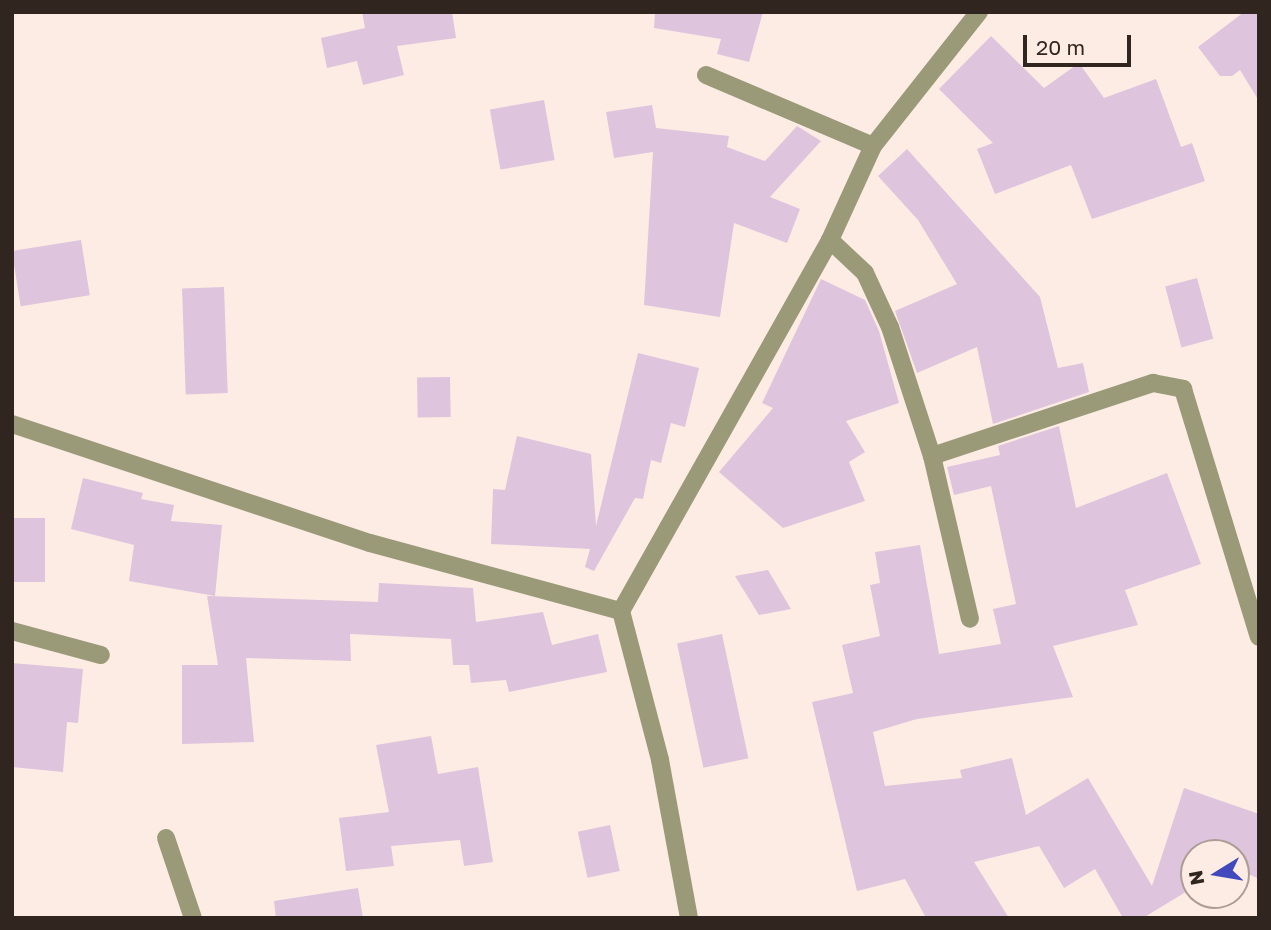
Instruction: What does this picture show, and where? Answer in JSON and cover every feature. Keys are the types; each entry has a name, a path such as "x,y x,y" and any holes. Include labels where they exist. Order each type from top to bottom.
{"street":[{"path":"689,918 660,760 621,611 830,240 873,146 979,12"},
{"path":"706,75 873,146"},
{"path":"830,240 865,273 890,327 932,456 970,619"},
{"path":"932,456 1153,383 1182,389 1259,636"},
{"path":"12,424 370,543 621,611"},
{"path":"12,631 101,655"},
{"path":"166,838 193,918"}],"building":[{"path":"362,12 452,12 456,38 397,46 404,75 363,85 357,61 327,68 321,38 365,28"},
{"path":"655,12 763,12 749,62 717,54 721,39 654,28"},
{"path":"1244,12 1259,12 1259,101 1240,70 1232,76 1220,76 1198,47"},
{"path":"991,36 1044,88 1079,63 1104,98 1156,79 1181,147 1192,143 1205,181 1092,219 1071,165 995,194 977,149 993,143 939,89"},
{"path":"544,100 555,160 500,170 490,110"},
{"path":"652,105 656,128 729,136 727,147 765,161 797,126 821,141 770,197 800,209 787,243 734,223 720,317 644,305 653,152 614,158 606,112"},
{"path":"907,149 1040,297 1058,368 1083,363 1089,392 993,424 977,347 917,373 895,311 957,284 918,220 878,176"},
{"path":"81,240 90,295 21,306 12,251"},
{"path":"1197,278 1213,339 1181,347 1165,287"},
{"path":"821,279 865,300 879,331 899,403 846,421 865,452 849,462 865,501 783,528 719,472 773,408 762,403"},
{"path":"224,287 228,393 186,394 182,288"},
{"path":"638,353 699,368 685,427 671,423 661,463 651,460 643,499 635,498 594,571 585,567 590,549 491,544 493,489 505,490 517,436 591,454 596,526"},
{"path":"450,377 451,417 418,418 417,378"},
{"path":"1059,426 1076,508 1167,473 1201,564 1125,590 1138,625 1053,646 1073,697 917,719 873,732 885,786 962,778 960,770 1012,758 1026,815 1088,778 1152,886 1184,788 1259,814 1259,879 1250,875 1250,839 1180,839 1180,896 1143,918 1123,918 1095,869 1064,888 1039,846 974,862 1009,918 926,918 905,879 857,891 812,702 853,693 842,645 880,636 870,585 880,583 875,552 920,545 939,654 1001,644 993,609 1016,604 991,486 954,495 947,467 1000,455 998,446"},
{"path":"83,478 143,493 141,499 174,505 171,521 222,525 215,596 129,581 134,545 71,529"},
{"path":"12,518 45,518 45,582 12,582"},
{"path":"768,570 791,609 759,615 735,576"},
{"path":"379,583 473,588 476,622 543,612 552,645 598,634 607,672 509,692 506,680 471,683 469,665 453,665 451,639 350,634 351,661 246,658 254,742 182,744 182,665 218,665 207,596 378,602"},
{"path":"722,634 748,758 703,768 677,644"},
{"path":"12,663 83,669 78,723 67,722 63,772 12,767"},
{"path":"431,736 438,774 478,767 493,862 464,866 460,840 391,846 394,866 346,871 339,818 389,812 376,745"},
{"path":"610,825 620,871 587,878 578,832"},
{"path":"358,888 363,918 276,918 274,901"}]}
